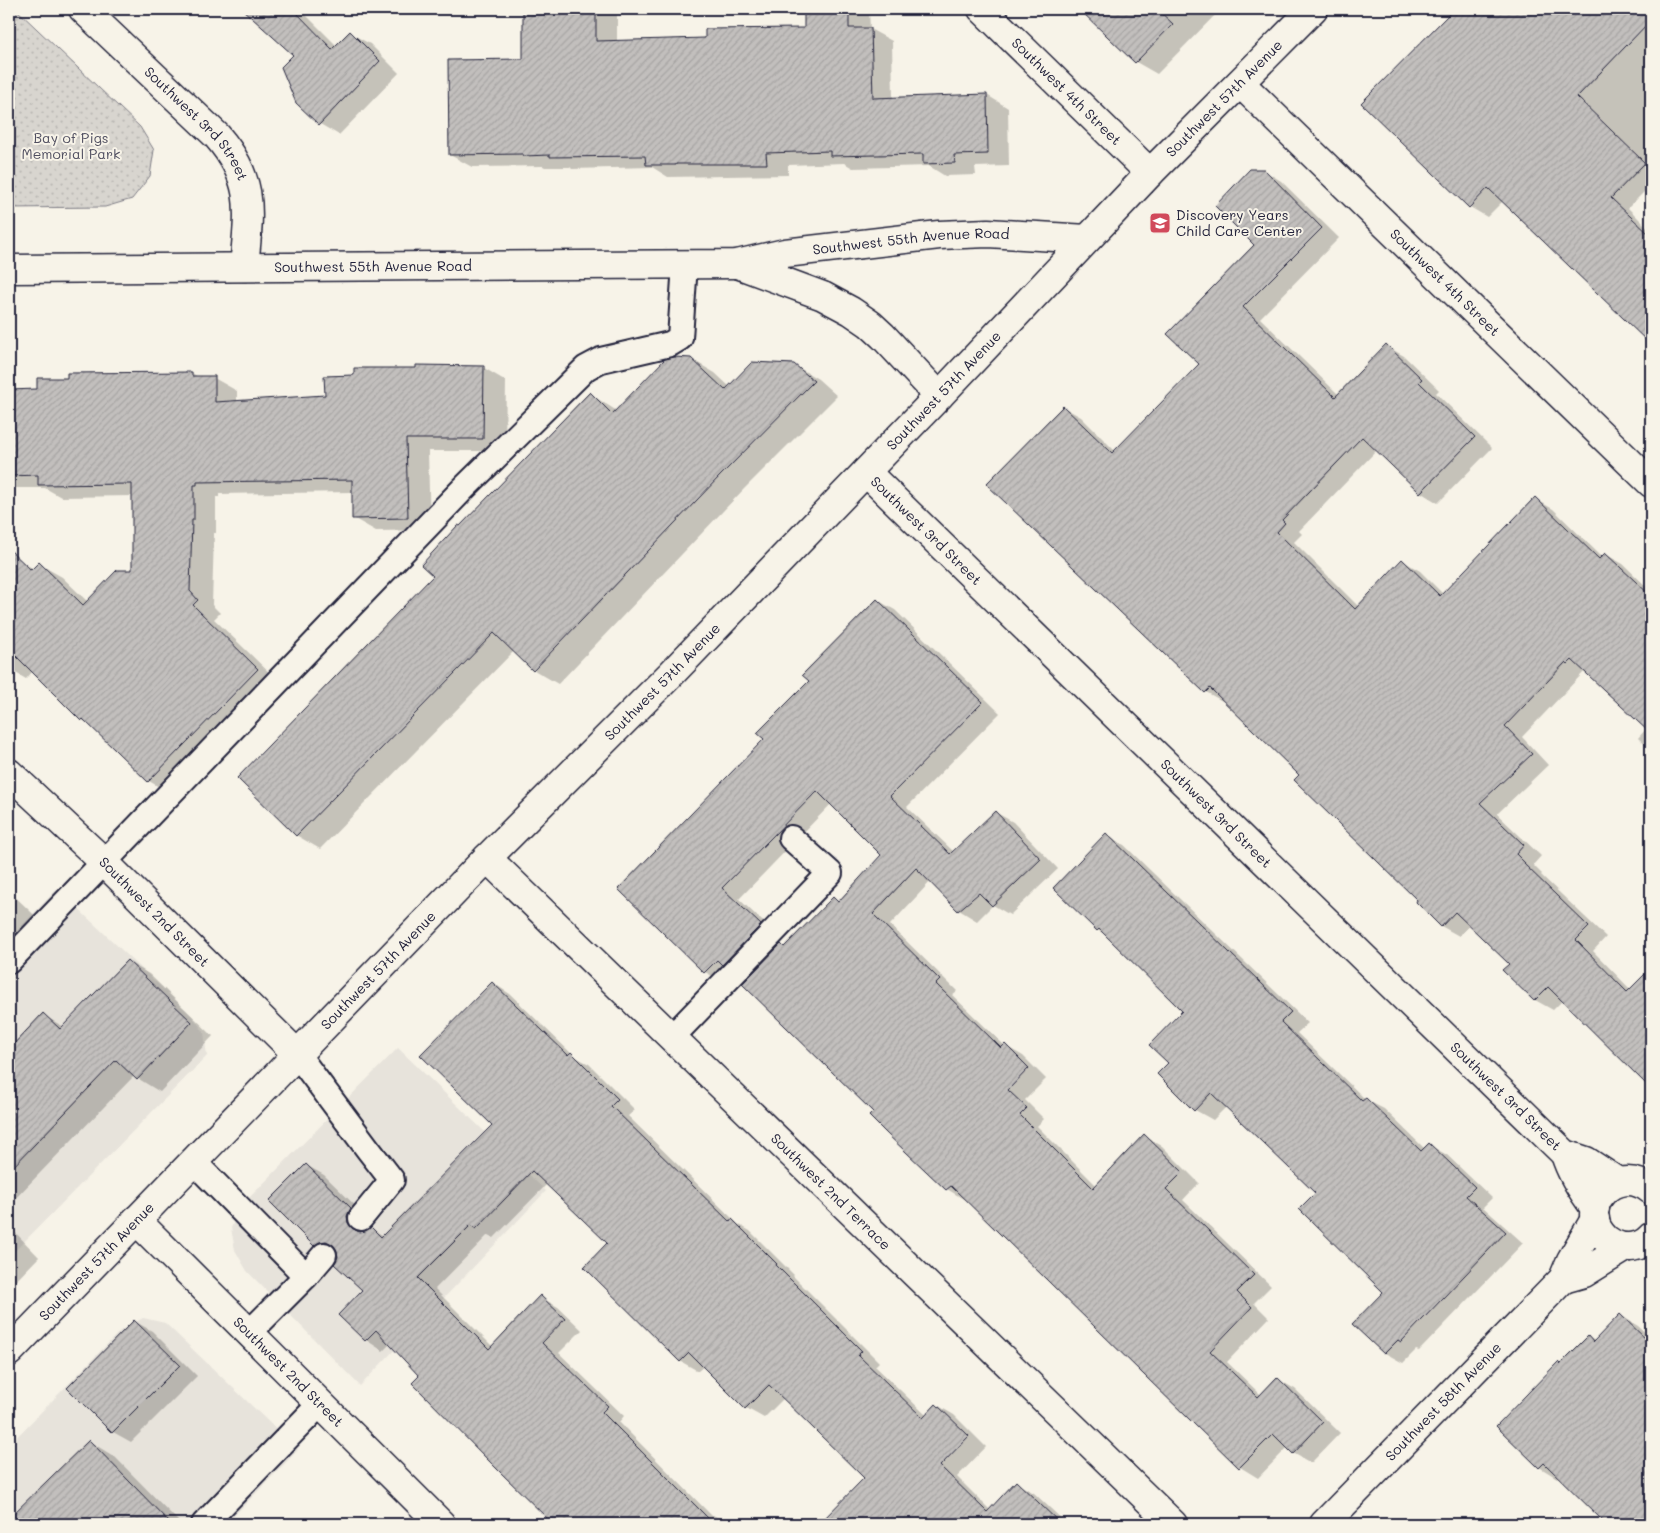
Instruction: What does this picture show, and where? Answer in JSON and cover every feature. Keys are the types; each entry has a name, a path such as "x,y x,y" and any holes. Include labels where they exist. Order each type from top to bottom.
{"street":[{"name":"Southwest 3rd Street","path":"84,9 217,136 233,156 246,184 248,196 244,267"},
{"name":"Southwest 4th Street","path":"982,9 1150,174"},
{"name":"Southwest 57th Avenue","path":"9,1352 487,858 671,674 939,396 1087,239 1313,9"},
{"name":"Southwest 4th Street","path":"1240,83 1651,483"},
{"name":"Southwest 55th Avenue Road","path":"9,269 736,264 785,253 939,235 988,233 1087,239"},
{"name":"Southwest 55th Avenue Road","path":"736,264 823,296 851,310 883,336 939,396"},
{"name":"Southwest 3rd Street","path":"866,472 1565,1154 1586,1161 1633,1184"},
{"name":"Southwest 2nd Street","path":"9,773 104,862 297,1054"},
{"name":"Southwest 2nd Terrace","path":"487,858 1173,1524"},
{"name":"Southwest 3rd Street","path":"1565,1154 1569,1168 1595,1213 1601,1235 1609,1242 1618,1246 1640,1248"},
{"path":"1595,1213 1596,1201 1611,1184 1633,1184 1651,1164"},
{"name":"Southwest 58th Avenue","path":"1324,1524 1563,1279 1595,1213"},
{"name":"Southwest 2nd Street","path":"136,1220 441,1524"},
{"name":"Southwest 58th Avenue","path":"1563,1279 1584,1273 1640,1248"}],"lane":[{"path":"9,961 464,489 586,368 601,360 670,344 680,338 685,264"},
{"path":"672,1037 830,873 791,838"},
{"path":"297,1054 392,1180 361,1218"},
{"path":"193,1161 306,1276"},
{"path":"249,1333 306,1276 324,1255"},
{"path":"204,1524 320,1405"}],"shaded area":[{"path":"57,889 192,1016 204,1032 207,1056 9,1257 9,939"},
{"path":"398,1048 546,1191 360,1386 247,1271 235,1250 231,1228 241,1206"},
{"path":"143,1318 165,1323 298,1450 226,1524 9,1524 9,1445 121,1330"}],"green space":[{"name":"Bay of Pigs Memorial Park","path":"9,9 16,9 140,127 154,150 150,176 132,199 105,207 9,208"}],"building":[{"path":"242,9 293,9 332,49 350,31 380,61 319,125 296,103 281,67 293,55"},
{"path":"523,9 596,9 596,41 705,38 705,29 804,28 804,9 849,9 849,28 871,28 873,98 987,94 988,154 954,155 955,163 923,164 923,154 830,156 830,151 766,153 767,164 676,165 646,165 645,156 449,155 448,60 523,59"},
{"path":"1079,9 1157,9 1173,24 1135,63"},
{"path":"1454,9 1651,9 1651,20 1577,97 1645,163 1611,198 1651,236 1651,345 1488,188 1469,208 1361,103"},
{"path":"1250,169 1264,169 1322,228 1243,307 1335,397 1386,344 1422,379 1419,382 1475,437 1420,493 1362,437 1282,520 1285,523 1277,532 1355,609 1402,559 1440,596 1535,497 1599,559 1605,553 1651,596 1651,734 1572,660 1568,664 1566,662 1505,726 1532,754 1480,803 1524,845 1516,854 1524,864 1589,927 1576,940 1627,992 1651,968 1651,1089 1548,987 1534,1001 1502,970 1509,964 1455,912 1441,927 1416,902 1417,900 1294,780 1299,775 1210,688 1205,693 986,484 1063,406 1112,453 1199,364 1167,334 1254,245 1215,206"},
{"path":"674,357 691,358 725,390 752,362 794,364 814,381 533,671 494,633 296,836 237,778 433,576 421,565 590,392 612,414 665,359"},
{"path":"416,365 484,366 483,439 406,439 408,518 352,519 352,480 197,482 197,485 194,485 190,591 198,600 193,605 258,669 148,782 83,719 81,721 9,649 9,549 31,570 39,562 83,605 117,570 132,570 132,484 38,485 38,475 9,476 9,390 37,389 37,378 67,378 67,373 192,372 192,376 215,376 215,402 325,395 324,376 354,375 354,368 416,368"},
{"path":"877,599 983,702 890,796 950,854 995,811 1041,859 992,906 979,893 958,911 916,868 873,914 940,980 936,984 1001,1048 1005,1044 1029,1068 1008,1090 1027,1108 1020,1115 1093,1188 1144,1134 1183,1172 1166,1189 1254,1275 1237,1292 1252,1307 1210,1351 1258,1397 1277,1377 1323,1422 1293,1454 1273,1434 1239,1468 951,1186 946,1190 886,1133 869,1116 873,1112 742,984 781,944 784,947 833,897 838,902 881,855 817,791 722,888 761,925 722,965 717,960 704,973 618,889 764,739 757,733 809,681 802,675"},
{"path":"1106,833 1291,1012 1281,1022 1362,1101 1366,1098 1421,1151 1429,1143 1475,1187 1466,1196 1506,1232 1401,1342 1398,1340 1384,1354 1352,1324 1383,1292 1299,1209 1315,1193 1211,1093 1194,1111 1157,1074 1168,1063 1149,1045 1182,1011 1099,929 1097,931 1053,888"},
{"path":"127,960 192,1022 137,1080 116,1060 9,1171 9,1049 43,1013 60,1029"},
{"path":"492,982 568,1055 571,1052 618,1099 611,1106 730,1222 732,1219 777,1264 862,1351 858,1355 923,1418 936,1404 969,1436 940,1466 987,1512 1016,1481 1061,1524 819,1524 864,1478 769,1385 745,1409 689,1353 680,1362 584,1267 607,1243 532,1171 476,1229 471,1225 418,1278 489,1349 540,1295 565,1319 542,1343 608,1406 602,1412 714,1524 553,1524 412,1383 419,1376 376,1330 365,1341 338,1315 362,1290 334,1264 338,1257 333,1245 326,1241 314,1246 269,1201 306,1164 351,1208 347,1216 348,1223 352,1228 359,1232 371,1227 381,1237 492,1125 420,1055"},
{"path":"1620,1314 1651,1344 1651,1524 1606,1524 1544,1463 1539,1468 1496,1426 1558,1362 1560,1364 1588,1336 1593,1342"},
{"path":"134,1320 180,1365 112,1433 67,1388"},
{"path":"89,1440 171,1524 9,1524 9,1518"}],"place":[{"name":"Discovery Years Child Care Center","path":"1160,223"}]}
